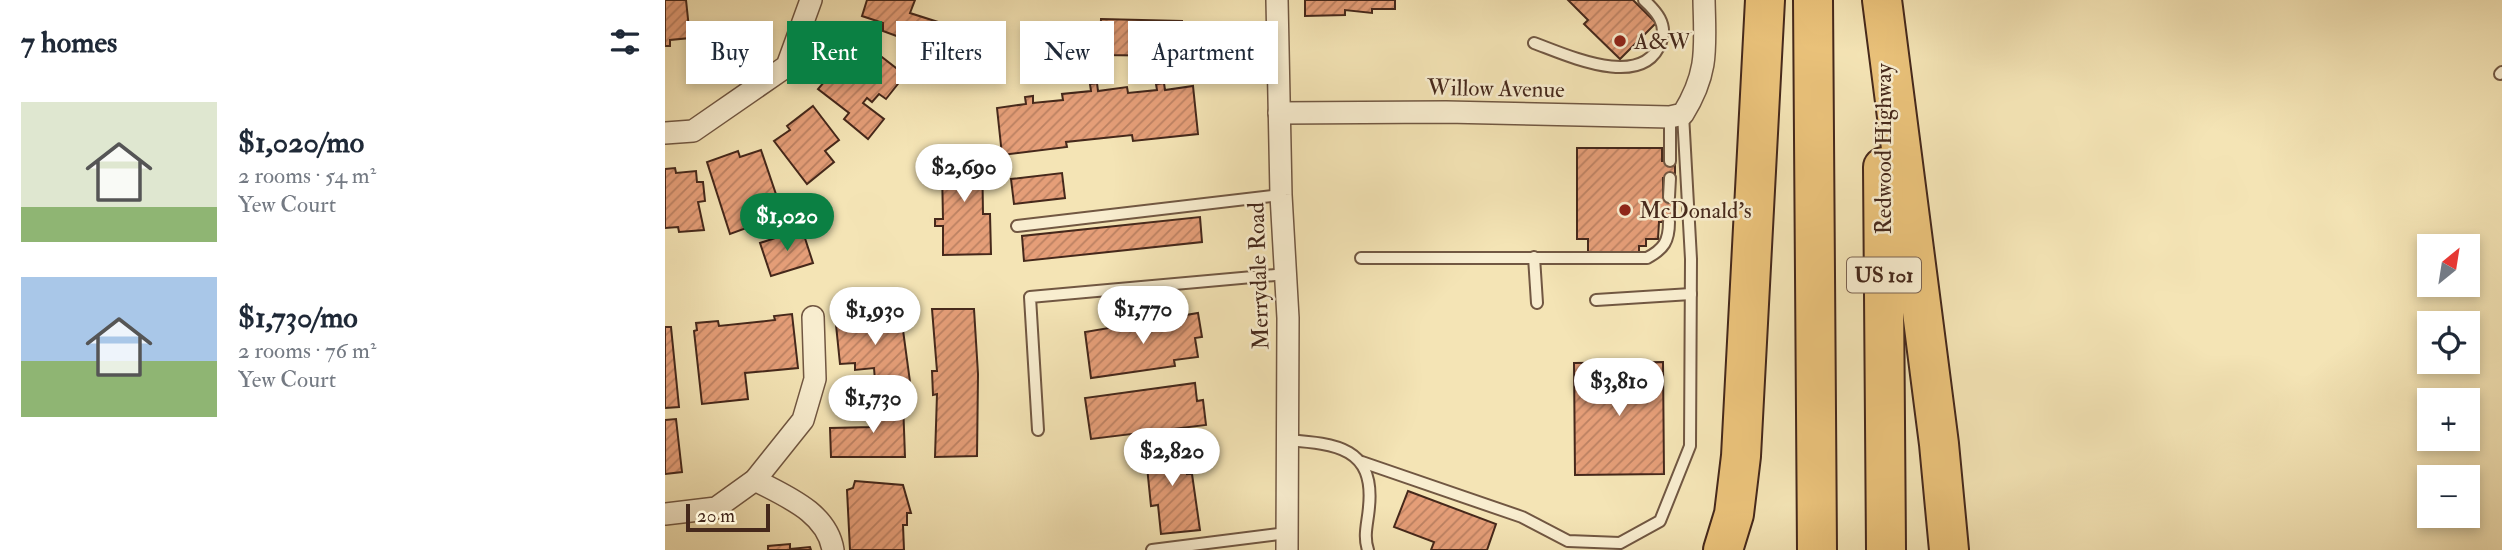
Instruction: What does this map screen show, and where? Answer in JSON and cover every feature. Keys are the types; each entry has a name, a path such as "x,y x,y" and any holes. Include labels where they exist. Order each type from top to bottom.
{"highway":[{"path":"1723,550 1734,514 1738,486 1765,0"},
{"name":"US 101","path":"1814,0 1817,550"},
{"path":"1882,0 1939,444 1949,550"},
{"name":"Redwood Highway","path":"1882,0 1886,550"}],"street":[{"path":"665,133 692,131 787,66 811,0"},
{"name":"Merrydale Road","path":"1277,0 1281,195 1286,274 1287,541"},
{"path":"1676,116 1699,89 1705,59 1704,0"},
{"name":"Willow Avenue","path":"1279,113 1446,112 1676,116"},
{"path":"665,514 716,508 755,480 803,420 814,379 813,317"},
{"path":"755,480 797,503 821,522 833,550"}],"lane":[{"path":"1534,43 1593,64 1626,68 1642,64 1661,42 1663,27 1657,13 1644,0"},
{"path":"1670,161 1676,116"},
{"path":"1287,440 1344,448 1362,462 1523,517 1567,545 1620,543 1660,522 1690,446 1691,294 1676,116"},
{"path":"1669,178 1669,197"},
{"path":"1017,226 1281,195"},
{"path":"1361,258 1647,258 1660,251 1669,238 1669,222"},
{"path":"1534,257 1538,303"},
{"path":"1038,430 1030,297 1286,274"},
{"path":"1596,300 1691,294"},
{"path":"1362,462 1371,485 1364,539 1368,550"},
{"path":"1732,550 1738,486"},
{"path":"1152,550 1287,541"}],"building":[{"path":"665,0 686,0 688,21 686,21 686,38 670,40 670,46 665,46"},
{"path":"867,0 915,0 910,13 935,21 896,21 896,36 883,31 882,21 862,16"},
{"path":"1305,0 1395,0 1395,9 1372,9 1372,13 1345,10 1345,15 1305,16"},
{"name":"A&W","path":"1568,0 1633,0 1656,23 1620,59 1584,24 1588,20"},
{"path":"1101,19 1182,21 1128,21 1128,55 1114,55 1114,21"},
{"path":"882,57 896,68 898,84 886,99 879,94 872,102 867,98 863,103 884,119 868,139 844,119 849,113 818,89 822,84 882,84"},
{"path":"1090,84 1097,84 1098,91 1127,87 1128,93 1157,90 1156,84 1164,84 1165,90 1193,86 1198,134 1133,141 1132,135 1066,142 1067,147 1002,155 997,108 1026,104 1025,97 1033,96 1033,103 1063,100 1062,94 1091,91"},
{"path":"813,106 839,140 825,151 834,162 807,184 774,141 790,130 787,126"},
{"path":"982,148 983,214 990,214 991,254 943,255 943,226 935,226 935,219 943,219 942,170 935,170 935,166 942,166 942,149"},
{"name":"McDonald's","path":"1577,148 1662,148 1662,161 1675,161 1675,178 1663,178 1663,197 1673,197 1674,222 1659,222 1658,239 1646,239 1646,246 1639,246 1639,253 1588,253 1588,239 1577,239"},
{"path":"761,150 784,218 761,226 755,210 747,212 752,226 730,234 707,162 738,151 740,157"},
{"path":"675,168 676,173 696,171 697,182 703,182 705,201 698,202 704,230 679,232 678,227 665,228 665,169"},
{"path":"1062,173 1065,198 1014,204 1011,179"},
{"path":"1200,217 1202,242 1024,261 1022,236"},
{"path":"802,229 813,263 771,276 760,243"},
{"path":"900,308 911,389 876,393 874,368 855,370 855,363 840,364 835,315"},
{"path":"932,309 974,309 978,374 977,456 935,457 937,394 933,395 932,371 937,371"},
{"path":"1198,313 1202,337 1195,338 1198,357 1174,360 1175,366 1091,378 1085,332"},
{"path":"792,314 798,368 745,373 748,399 702,404 694,331 697,330 696,323 718,321 719,326 775,320 774,316"},
{"path":"665,327 671,327 679,407 665,408"},
{"path":"1663,362 1664,474 1575,475 1574,363"},
{"path":"1195,383 1197,401 1203,400 1206,425 1091,439 1085,398"},
{"path":"903,402 905,457 831,457 830,428 873,427 872,404"},
{"path":"676,419 682,472 665,474 665,420"},
{"path":"1186,443 1187,474 1192,474 1200,530 1161,534 1158,505 1151,506 1145,447"},
{"path":"855,481 903,485 911,513 907,513 907,525 903,525 904,550 850,550 847,490 853,488"},
{"path":"1408,491 1496,524 1487,550 1431,550 1434,542 1394,527"},
{"path":"790,544 790,549 810,547 811,550 768,550 768,546"}],"place":[{"name":"A&W","path":"1620,41"},
{"name":"McDonald's","path":"1625,210"}]}
